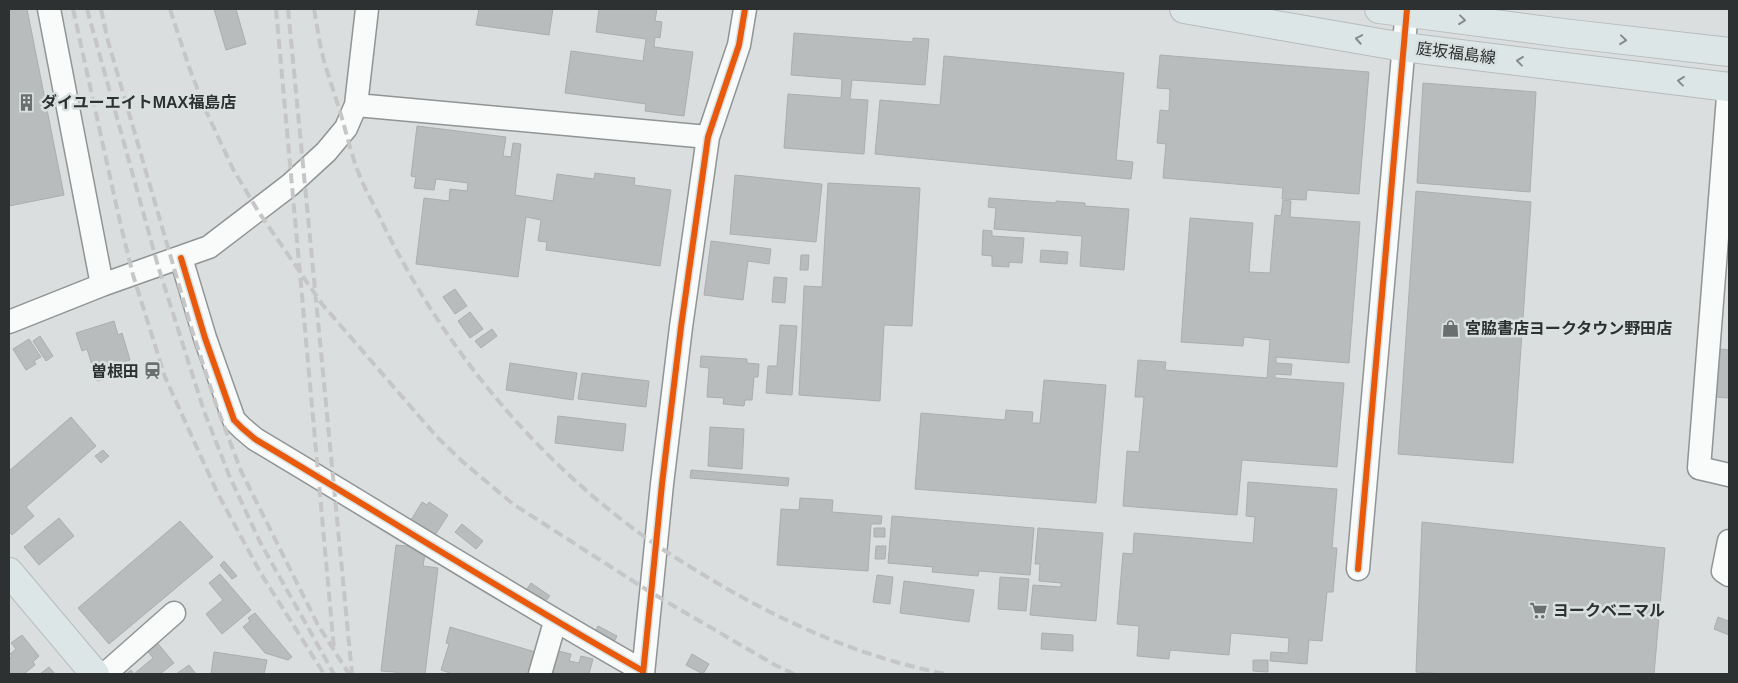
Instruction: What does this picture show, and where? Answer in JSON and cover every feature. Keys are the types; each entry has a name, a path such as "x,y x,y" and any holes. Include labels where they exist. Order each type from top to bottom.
{"main road":[{"name":"庭坂福島線","path":"1184,9 1403,47 1729,86"},
{"name":"庭坂福島線","path":"1379,9 1407,11 1564,34 1729,52"},
{"path":"9,572 95,674"}],"street":[{"path":"49,9 102,285"},
{"path":"10,319 209,247 290,185 326,152 346,128 356,105 367,9"},
{"path":"180,258 205,338 234,420 242,428 255,439 555,622 643,673 650,592 681,327 708,137 739,45 744,9"},
{"path":"1358,569 1407,11"},
{"path":"1729,86 1699,468 1729,475"},
{"path":"356,105 708,137"},
{"path":"1729,541 1723,571 1729,575"},
{"path":"105,674 174,613"},
{"path":"540,674 555,622"}],"building":[{"name":"ダイユーエイトMAX福島店","path":"9,9 27,9 64,195 9,206"},
{"path":"214,9 236,9 246,44 226,50"},
{"path":"479,9 553,9 549,35 476,25"},
{"path":"599,9 657,9 655,21 662,22 660,38 655,37 654,47 693,52 684,116 645,111 646,104 565,93 571,51 643,61 646,39 596,32"},
{"path":"794,33 913,42 913,38 929,39 925,85 852,80 850,99 868,100 864,154 784,148 788,94 841,98 842,79 791,75"},
{"path":"1160,55 1369,72 1359,194 1307,190 1306,200 1282,199 1283,188 1163,178 1166,144 1157,143 1160,110 1169,111 1170,89 1157,88"},
{"path":"944,56 1124,73 1116,160 1133,162 1131,179 875,154 880,100 940,105"},
{"path":"1423,83 1536,92 1530,192 1417,183"},
{"path":"417,126 506,137 503,156 511,157 513,143 521,144 515,195 553,201 557,174 594,179 595,173 635,178 634,185 671,190 660,266 546,250 547,242 538,241 541,220 526,217 518,277 416,264 424,198 449,201 450,189 467,191 468,183 436,179 434,190 414,188 416,177 411,176"},
{"path":"735,175 822,184 816,242 730,234"},
{"path":"828,183 920,188 912,326 884,325 880,401 799,395 804,286 822,287"},
{"path":"1416,191 1531,202 1513,463 1398,454"},
{"path":"989,198 1056,203 1056,201 1085,203 1085,206 1129,209 1124,270 1080,266 1082,236 994,229 996,208 988,207"},
{"path":"1283,200 1291,201 1290,217 1360,222 1349,363 1276,357 1276,363 1292,364 1291,375 1275,374 1275,378 1344,383 1337,467 1242,460 1237,515 1123,506 1127,451 1139,452 1144,397 1135,397 1138,360 1166,362 1165,370 1267,378 1270,340 1244,337 1243,346 1181,342 1190,218 1253,223 1249,272 1270,273 1275,215 1281,216"},
{"path":"983,230 992,231 992,236 1024,238 1022,263 1009,262 1009,267 992,266 992,256 982,255"},
{"path":"711,241 771,249 769,264 748,261 743,300 704,295"},
{"path":"1041,250 1068,252 1067,264 1040,262"},
{"path":"801,255 809,255 808,270 800,270"},
{"path":"774,277 787,278 785,303 772,302"},
{"path":"455,289 467,306 455,314 443,297"},
{"path":"470,312 483,329 470,338 458,321"},
{"path":"114,321 118,335 122,333 130,360 103,368 106,379 97,381 87,349 82,351 76,333"},
{"path":"780,325 797,326 792,395 766,393 768,366 777,366"},
{"path":"492,329 497,336 481,348 475,341"},
{"path":"40,336 53,356 46,361 33,341"},
{"path":"29,339 41,357 34,361 36,364 26,370 13,349"},
{"path":"1720,349 1729,350 1729,398 1715,397"},
{"path":"701,356 747,359 747,363 759,364 758,377 754,377 752,400 745,400 744,406 723,404 724,398 707,397 709,368 700,367"},
{"path":"510,363 577,373 573,400 506,390"},
{"path":"582,373 649,381 646,407 578,399"},
{"path":"1044,380 1106,385 1096,503 915,489 921,413 1005,420 1006,410 1033,412 1032,423 1040,423"},
{"path":"558,416 626,424 623,451 555,443"},
{"path":"71,417 96,446 26,507 34,516 12,535 9,531 9,471"},
{"path":"710,427 744,429 742,469 708,466"},
{"path":"103,450 109,456 101,463 95,456"},
{"path":"691,470 789,478 788,486 690,478"},
{"path":"1248,482 1337,489 1332,548 1337,548 1333,592 1327,592 1322,641 1309,640 1307,664 1270,661 1271,652 1288,653 1289,638 1231,633 1229,655 1170,650 1169,659 1137,656 1139,626 1117,624 1123,553 1133,554 1134,533 1253,543 1255,517 1246,516"},
{"path":"800,498 833,500 832,512 882,516 881,524 871,524 868,571 777,565 781,509 799,510"},
{"path":"422,502 427,505 429,502 448,515 435,535 411,520"},
{"path":"892,516 1034,528 1030,575 979,571 978,576 932,572 933,567 888,563"},
{"path":"59,518 74,536 39,565 24,547"},
{"path":"180,521 213,557 109,644 78,608"},
{"name":"ヨークベニマル","path":"1422,522 1665,548 1654,674 1446,674 1416,672"},
{"path":"462,524 483,541 476,549 455,532"},
{"path":"874,528 885,528 885,537 874,537"},
{"path":"1038,528 1103,533 1096,621 1030,615 1033,585 1061,587 1061,583 1039,581 1040,564 1035,564"},
{"path":"396,545 426,548 423,566 438,568 425,674 396,674 396,672 381,671"},
{"path":"876,546 886,546 885,559 875,559"},
{"path":"224,561 237,576 232,579 220,565"},
{"path":"220,574 251,610 222,634 206,614 223,600 209,583"},
{"path":"877,575 893,577 890,604 873,602"},
{"path":"1000,577 1029,579 1026,611 998,609"},
{"path":"904,581 974,590 969,622 900,613"},
{"path":"531,583 550,596 543,604 525,592"},
{"path":"255,613 292,657 288,660 265,653 243,627 250,621 248,618"},
{"path":"1718,617 1728,621 1729,617 1729,635 1714,629"},
{"path":"598,626 617,636 613,644 594,634"},
{"path":"450,627 539,653 533,674 453,674 441,670 449,644 446,643"},
{"path":"1042,633 1073,635 1073,651 1041,649"},
{"path":"22,635 39,656 33,662 35,665 24,674 9,674 9,659 12,656 10,654 16,649 11,643"},
{"path":"155,640 174,663 160,674 134,674 153,658 145,648"},
{"path":"554,650 571,654 569,661 579,663 581,656 593,659 589,674 557,674 549,672"},
{"path":"214,652 267,660 264,674 211,674"},
{"path":"692,654 709,664 703,674 686,665"},
{"path":"1253,660 1268,660 1268,672 1253,671"},
{"path":"189,665 196,674 176,674"},
{"path":"49,667 55,674 40,674"},
{"path":"131,670 134,674 126,674"}],"railway":[{"path":"73,9 133,275 165,377 217,492 260,572 324,674"},
{"path":"87,9 158,266 204,411 229,475 260,542 334,674"},
{"path":"101,9 108,41 192,330 217,407 241,471 318,625 349,674"},
{"path":"170,9 206,111 233,169 258,211 322,304 437,437 463,462 513,504 650,592 775,665 794,674"},
{"path":"276,9 334,649"},
{"path":"288,9 352,674"},
{"path":"314,9 323,57 354,161 364,186 405,267 432,310 460,352 525,431 560,467 598,501 669,554 724,587 750,602 832,640 888,660 946,674"}],"cycle path":[{"path":"643,674 662,484 681,327 708,137 739,45 745,9"},
{"path":"1358,569 1407,9"},
{"path":"181,258 205,338 234,420 242,428 255,439 448,556 643,671"}],"place":[{"name":"ダイユーエイトMAX福島店","path":"27,102"},
{"name":"宮脇書店ヨークタウン野田店","path":"1451,328"},
{"name":"曽根田","path":"153,371"},
{"name":"ヨークベニマル","path":"1539,610"}]}
